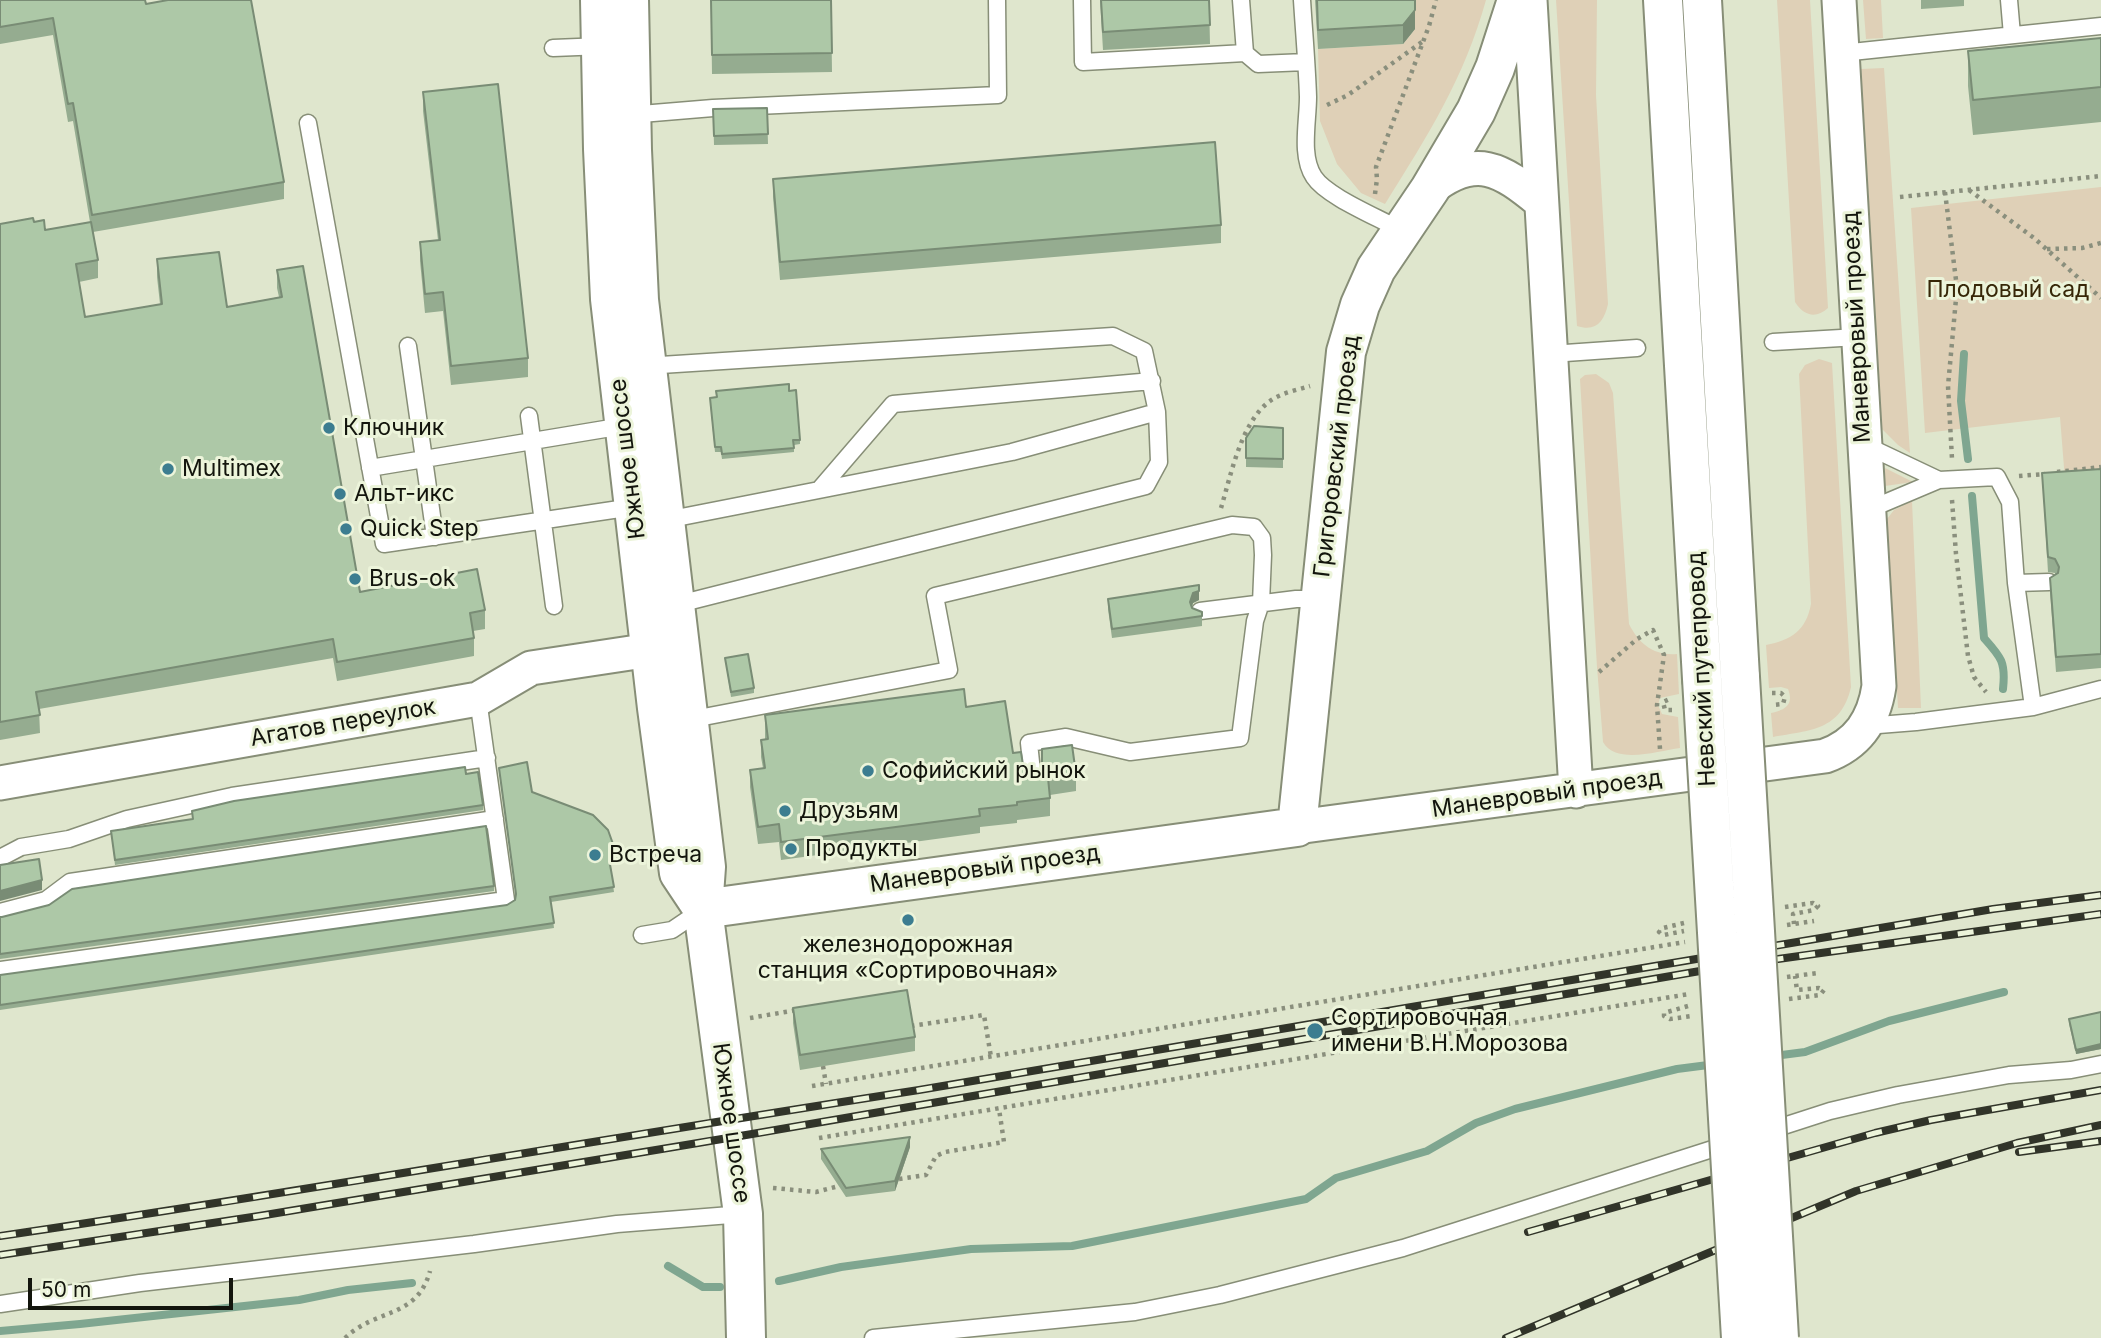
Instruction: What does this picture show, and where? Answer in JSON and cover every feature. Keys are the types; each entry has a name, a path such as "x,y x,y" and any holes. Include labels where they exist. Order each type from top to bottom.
{"street":[{"name":"Южное шоссе","path":"600,0 615,46 617,115 607,247 631,367 644,518"},
{"name":"Южное шоссе","path":"615,46 629,0"},
{"name":"Григоровский проезд","path":"1297,827 1346,352 1353,325 1368,285 1476,111 1495,68 1517,0"},
{"path":"1530,0 1576,791"},
{"name":"Невский путепровод","path":"1663,0 1741,1338"},
{"name":"Невский путепровод","path":"1702,0 1779,1338"},
{"name":"Маневровый проезд","path":"703,909 1576,791 1729,764 1825,756 1843,750 1866,726 1876,704 1879,686 1839,0"},
{"path":"1430,189 1448,175 1464,169 1480,168 1511,178 1541,202"},
{"name":"Южное шоссе","path":"631,367 623,426 644,518 660,607 674,722 706,867 703,909 743,1214 746,1338"},
{"name":"Агатов переулок","path":"0,783 478,699 531,668 665,648"}],"lane":[{"path":"617,115 998,95 997,0"},
{"path":"1082,0 1083,62 1245,53 1258,64 1306,62"},
{"path":"1241,0 1245,53"},
{"path":"1302,0 1307,159 1314,178 1326,189 1402,231"},
{"path":"2009,0 2011,35"},
{"path":"1842,53 2101,26"},
{"path":"553,48 615,46"},
{"path":"307,123 384,544 542,521 644,518 819,490 1012,452 1157,412"},
{"path":"631,367 1113,336 1144,351 1157,412 1159,462 1146,486 660,607"},
{"path":"1773,342 1858,337"},
{"path":"408,346 435,537"},
{"path":"1551,354 1637,348"},
{"path":"819,490 893,404 1152,381"},
{"path":"529,416 554,607"},
{"path":"370,468 623,426"},
{"path":"1864,444 1939,480"},
{"path":"1868,510 1939,480 1997,477 2010,502 2033,707"},
{"path":"674,722 949,670 935,596 1232,525 1254,527 1262,538 1261,603 1255,621 1240,738 1130,752 1066,737 1029,743 1033,782"},
{"path":"2017,583 2049,582"},
{"path":"1200,611 1296,599 1320,599"},
{"path":"1866,726 2033,707 2101,689"},
{"path":"0,970 506,900 478,699"},
{"path":"0,858 21,846 69,839 127,819 232,796 487,758"},
{"path":"0,912 46,900 70,882 495,819"},
{"path":"642,935 672,930 703,909"},
{"path":"873,1338 1135,1312 1220,1295 1403,1248 1829,1111 2009,1074 2071,1070 2101,1064"},
{"path":"0,1304 140,1283 432,1249 617,1224 743,1214"}],"path":[{"path":"1367,212 1376,191 1376,167 1436,0"},
{"path":"1307,111 1348,94 1422,42"},
{"path":"1900,197 2101,176"},
{"path":"1968,190 2046,249 2101,298"},
{"path":"2046,249 2082,248 2101,243"},
{"path":"1216,529 1243,438 1260,411 1276,397 1319,383"},
{"path":"1997,477 2101,467"},
{"path":"1593,677 1637,639 1653,630 1664,655 1657,705 1661,755"},
{"path":"1793,906 1813,903 1818,906 1814,910 1793,914 1794,924"},
{"path":"1780,926 1814,921"},
{"path":"1685,923 1663,928 1659,932 1664,935 1685,931"},
{"path":"812,1086 1685,942"},
{"path":"1781,978 1818,972"},
{"path":"1795,976 1797,990 1824,990 1820,995 1798,998"},
{"path":"823,1148 820,1138 1700,992"},
{"path":"1688,1007 1668,1010 1664,1016 1692,1016"},
{"path":"744,1019 799,1010"},
{"path":"911,1027 984,1015 991,1057"},
{"path":"823,1066 826,1084"},
{"path":"899,1179 926,1175 936,1156 945,1152 1004,1142 999,1109"},
{"path":"769,1187 816,1192 839,1186"},
{"path":"345,1338 363,1324 417,1299 430,1273 432,1249"}],"green space":[{"path":"1413,0 1486,0 1456,81 1385,204 1361,193 1337,164 1320,121 1318,49 1403,44 1415,29"},
{"path":"1556,0 1597,0 1596,95 1608,304 1598,324 1589,328 1577,326"},
{"path":"1777,0 1810,0 1828,308 1815,315 1806,313 1795,302"},
{"path":"1863,0 1881,0 1883,38 1866,39"},
{"path":"1884,68 1910,453 1882,429 1861,69"},
{"name":"Плодовый сад","path":"2101,187 2101,477 2065,480 2060,417 1925,433 1911,208"},
{"path":"1819,359 1832,363 1851,687 1840,712 1832,720 1811,730 1773,737 1771,713 1785,708 1790,699 1788,689 1769,688 1766,645 1796,633 1805,621 1811,604 1799,374 1805,365"},
{"path":"1596,374 1609,383 1613,393 1629,624 1637,637 1654,651 1677,654 1679,694 1660,698 1658,705 1662,714 1678,717 1680,748 1627,755 1609,749 1603,742 1580,379 1585,375"},
{"path":"1885,468 1913,482 1885,486"},
{"path":"1912,501 1921,708 1898,708 1887,519 1894,510"}],"building":[{"path":"0,0 145,0 146,4 168,0 251,0 284,182 92,215 73,103 68,104 53,18 0,27"},
{"path":"711,0 831,0 832,53 712,55"},
{"path":"1101,0 1209,0 1210,25 1103,32"},
{"path":"1317,0 1415,0 1415,10 1403,25 1318,30"},
{"path":"2101,38 2101,87 1973,100 1968,51"},
{"path":"498,84 528,358 451,366 443,292 425,294 420,242 440,240 423,92"},
{"path":"767,108 768,134 714,136 713,109"},
{"path":"1215,142 1221,225 780,262 773,179"},
{"name":"Multimex","path":"33,218 34,222 44,220 45,230 91,222 98,260 76,264 85,317 162,304 157,259 219,252 227,307 282,297 277,270 303,266 360,592 477,569 485,610 470,613 474,638 337,662 333,639 36,692 40,715 0,722 0,224"},
{"path":"789,384 789,391 796,390 800,440 793,440 794,448 722,454 721,447 715,447 710,398 717,397 716,391"},
{"path":"1254,426 1283,428 1283,459 1246,458 1246,438"},
{"path":"2101,469 2101,654 2056,657 2050,578 2058,573 2059,567 2055,559 2048,557 2042,473"},
{"path":"1199,585 1199,591 1193,593 1190,602 1192,608 1202,612 1202,616 1112,629 1108,599"},
{"path":"748,654 754,688 731,692 725,658"},
{"name":"Софийский рынок","path":"964,689 966,707 1005,701 1013,753 1021,752 1023,765 1028,773 1035,774 1042,768 1042,749 1072,745 1076,774 1048,778 1050,798 979,809 980,816 781,842 779,824 758,827 750,770 765,768 761,740 768,739 765,715"},
{"path":"527,762 532,792 593,815 608,830 618,858 609,859 614,887 550,897 554,923 0,1005 0,975 507,905 515,900 516,894 499,768"},
{"path":"465,767 466,774 478,772 483,805 115,860 111,831 193,819 192,811 234,801"},
{"path":"486,826 494,886 0,954 0,917 49,905 72,889"},
{"path":"39,859 42,880 0,891 0,865"},
{"path":"907,990 915,1037 800,1055 793,1008"},
{"path":"2101,1012 2101,1044 2076,1050 2069,1019"},
{"path":"910,1137 895,1181 846,1188 821,1149"}],"waterway":[{"path":"1964,354 1961,401 1968,459"},
{"path":"1972,496 1984,638 2001,660 2004,672 2003,689"},
{"path":"1774,1056 1805,1052 1889,1021 2004,992"},
{"path":"779,1281 841,1267 971,1249 1072,1246 1306,1199 1336,1178 1427,1151 1476,1123 1515,1109 1677,1069 1716,1064"},
{"path":"668,1266 703,1287 720,1287"},
{"path":"0,1331 299,1300 348,1290 412,1283"}],"railway":[{"path":"0,1236 919,1090 1993,909 2101,895"},
{"path":"0,1255 259,1216 752,1134 1735,965 2101,914"},
{"path":"1528,1232 1875,1133 1931,1120 2101,1090"},
{"path":"1506,1338 1856,1191 2017,1143 2101,1125"},
{"path":"2019,1152 2101,1141"}],"place":[{"name":"Ключник","path":"329,428"},
{"name":"Multimex","path":"168,469"},
{"name":"Альт-икс","path":"340,494"},
{"name":"Quick Step","path":"346,529"},
{"name":"Brus-ok","path":"355,579"},
{"name":"Софийский рынок","path":"868,771"},
{"name":"Друзьям","path":"785,811"},
{"name":"Продукты","path":"791,849"},
{"name":"Встреча","path":"595,855"},
{"name":"железнодорожная станция «Сортировочная»","path":"908,920"},
{"name":"Сортировочная имени В.Н.Морозова","path":"1315,1031"}]}
